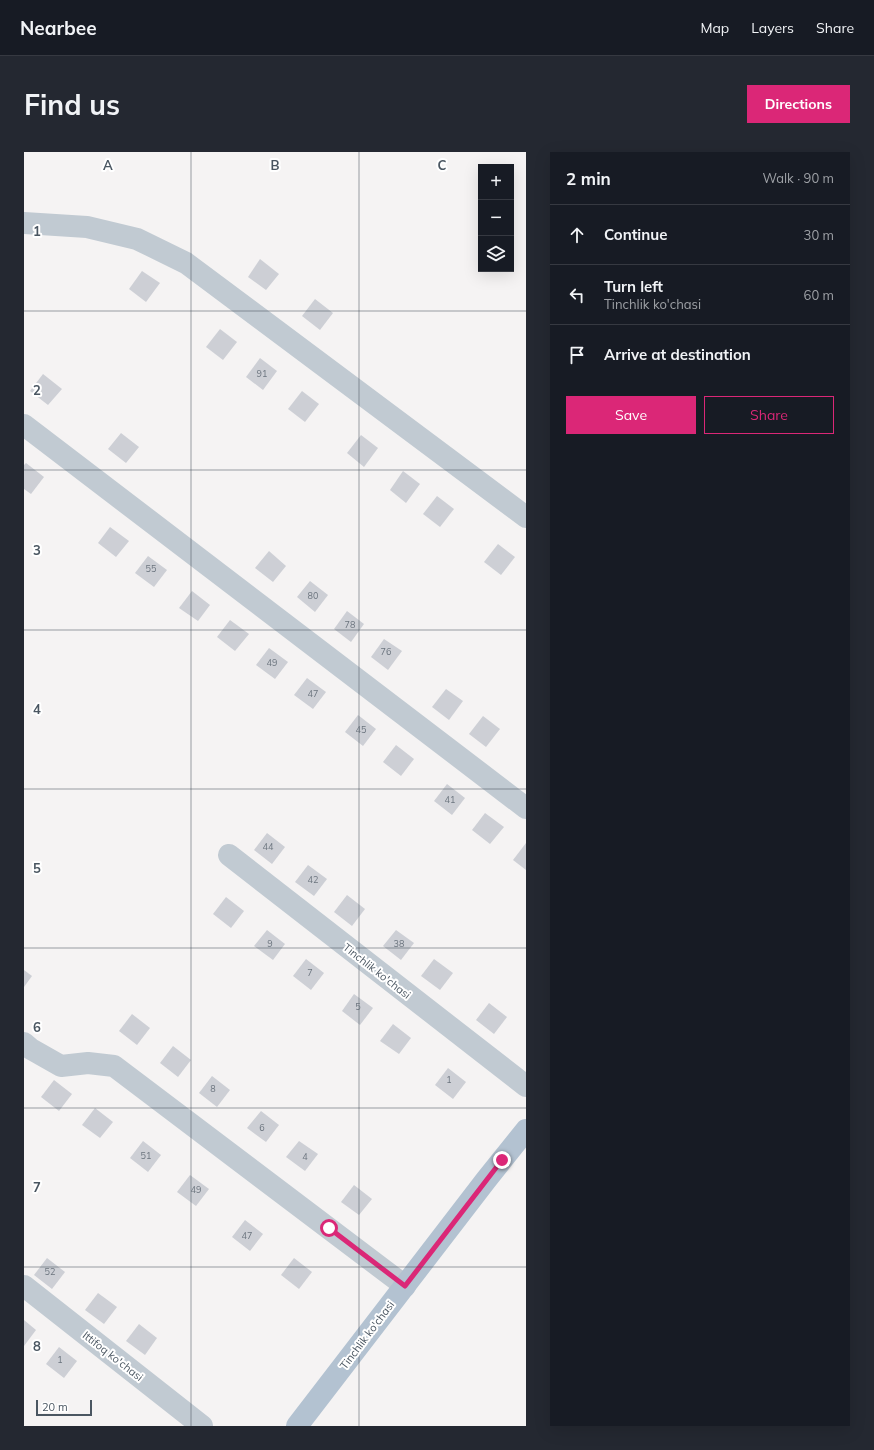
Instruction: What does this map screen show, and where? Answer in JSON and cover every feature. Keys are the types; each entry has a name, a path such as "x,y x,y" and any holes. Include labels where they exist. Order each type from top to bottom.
{"main road":[{"name":"Tinchlik ko'chasi","path":"297,1423 526,1130"}],"street":[{"path":"24,223 87,227 137,239 186,263 526,517"},
{"path":"24,425 526,808"},
{"name":"Tinchlik ko'chasi","path":"229,855 526,1086"},
{"path":"24,1043 31,1049 61,1066 88,1063 114,1066 405,1286"},
{"name":"Ittifoq ko'chasi","path":"24,1286 202,1426"}],"building":[{"path":"260,259 279,274 266,290 248,277"},
{"path":"142,271 160,283 146,302 129,289"},
{"path":"315,299 333,313 320,330 302,316"},
{"path":"220,329 237,342 223,360 206,347"},
{"path":"260,358 277,371 263,390 246,377"},
{"path":"43,374 62,389 48,405 30,391"},
{"path":"302,391 319,404 305,422 288,409"},
{"path":"121,433 139,447 126,463 108,449"},
{"path":"361,435 378,448 364,467 347,453"},
{"path":"26,463 44,477 31,494 24,489 24,465"},
{"path":"403,471 420,484 406,503 390,490"},
{"path":"437,496 454,509 440,527 423,514"},
{"path":"110,527 129,541 116,557 98,543"},
{"path":"498,544 515,557 501,575 484,562"},
{"path":"269,551 286,566 273,582 255,568"},
{"path":"148,556 167,570 154,587 135,573"},
{"path":"310,581 328,595 315,612 297,597"},
{"path":"192,591 210,605 198,621 179,608"},
{"path":"347,611 364,624 351,642 334,629"},
{"path":"230,620 249,634 235,651 217,637"},
{"path":"384,639 402,651 388,670 371,657"},
{"path":"269,648 288,662 275,679 256,665"},
{"path":"307,678 326,692 313,709 294,695"},
{"path":"446,689 463,701 449,720 432,707"},
{"path":"358,715 376,729 363,746 345,732"},
{"path":"483,716 500,729 486,747 469,734"},
{"path":"396,745 414,759 401,776 383,762"},
{"path":"447,784 465,798 452,815 434,801"},
{"path":"485,813 504,827 490,844 472,830"},
{"path":"267,833 285,847 272,864 254,850"},
{"path":"526,843 526,870 513,860"},
{"path":"308,865 327,879 314,896 295,882"},
{"path":"347,895 365,909 352,926 334,912"},
{"path":"226,897 244,911 231,928 213,914"},
{"path":"267,930 285,944 273,960 254,946"},
{"path":"396,930 414,943 401,960 383,946"},
{"path":"306,959 324,973 311,990 293,976"},
{"path":"434,959 453,973 440,990 421,976"},
{"path":"24,970 32,976 24,987"},
{"path":"354,994 373,1008 360,1025 342,1011"},
{"path":"489,1003 507,1017 494,1034 476,1020"},
{"path":"132,1014 150,1028 137,1045 119,1031"},
{"path":"393,1024 411,1038 399,1054 380,1041"},
{"path":"173,1046 191,1060 178,1077 160,1063"},
{"path":"448,1068 466,1082 453,1099 435,1085"},
{"path":"212,1076 230,1090 217,1107 199,1093"},
{"path":"54,1080 72,1094 59,1111 41,1097"},
{"path":"95,1108 113,1122 100,1138 82,1125"},
{"path":"261,1111 279,1125 266,1142 247,1128"},
{"path":"143,1141 161,1155 148,1172 130,1158"},
{"path":"299,1141 318,1154 305,1171 286,1157"},
{"path":"190,1175 209,1189 196,1206 177,1192"},
{"path":"354,1185 372,1199 359,1215 341,1202"},
{"path":"245,1220 263,1234 250,1251 232,1237"},
{"path":"47,1258 65,1272 52,1289 34,1275"},
{"path":"294,1258 312,1272 299,1289 281,1275"},
{"path":"98,1293 117,1307 104,1324 85,1310"},
{"path":"24,1320 36,1330 24,1346"},
{"path":"139,1324 157,1338 145,1355 126,1341"},
{"path":"59,1347 77,1361 64,1378 46,1364"}],"route":[{"path":"329,1228 405,1286 502,1160"}]}
